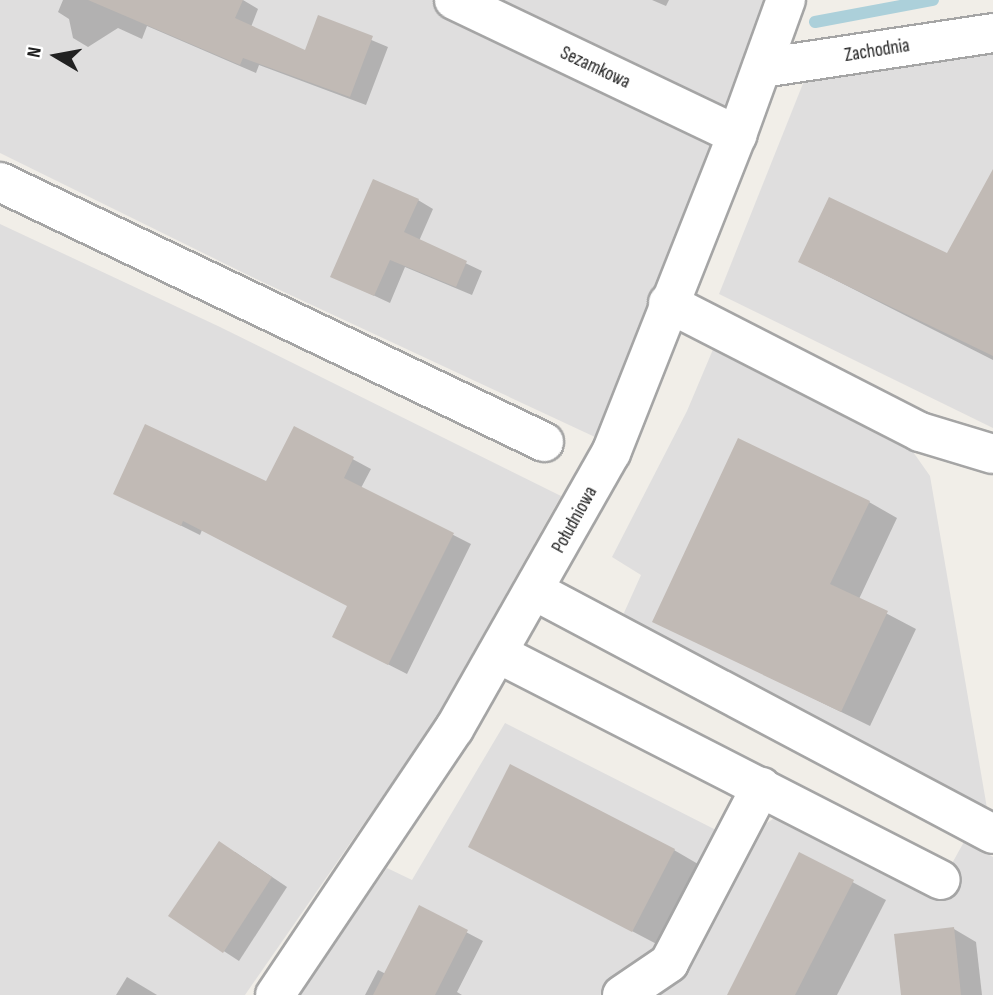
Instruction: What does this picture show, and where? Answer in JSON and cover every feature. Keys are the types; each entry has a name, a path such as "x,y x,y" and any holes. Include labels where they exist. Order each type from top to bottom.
{"street":[{"name":"Sezamkowa","path":"454,0 737,135"},
{"name":"Południowa","path":"275,995 454,729 535,591 611,453 667,303 737,135 786,0"},
{"name":"Zachodnia","path":"762,68 993,33"},
{"path":"0,182 544,442"},
{"path":"667,303 920,432 993,454"},
{"path":"535,591 993,834"},
{"path":"499,654 940,880"},
{"path":"622,995 669,963 761,787"}],"shaded area":[{"path":"0,0 768,0 595,437 252,277 0,153"},
{"path":"993,52 993,428 719,294 804,81"},
{"path":"0,224 220,327 561,496 432,725 245,995 0,995"},
{"path":"714,347 911,449 930,476 988,814 619,624 641,575 612,557 687,411"},
{"path":"505,723 716,830 654,951 600,995 298,995 387,868 412,880"},
{"path":"779,815 935,894 965,840 993,857 993,995 656,995 675,983 761,827"}],"building":[{"path":"88,0 243,0 235,18 305,50 318,15 373,36 350,97 243,58 240,65"},
{"path":"993,169 993,356 798,262 829,197 947,253"},
{"path":"373,179 419,199 404,232 467,261 456,287 390,260 374,296 330,277"},
{"path":"145,424 266,481 294,426 354,457 344,478 454,533 388,665 332,637 347,606 183,521 181,526 113,494"},
{"path":"738,438 870,501 830,584 888,611 841,712 652,622"},
{"path":"510,764 675,849 632,932 468,847"},
{"path":"219,841 272,877 223,953 168,916"},
{"path":"799,852 854,880 795,995 727,995"},
{"path":"419,905 468,930 435,995 373,995"},
{"path":"954,927 961,995 901,995 894,934"}],"waterway":[{"path":"815,22 933,0"}]}
